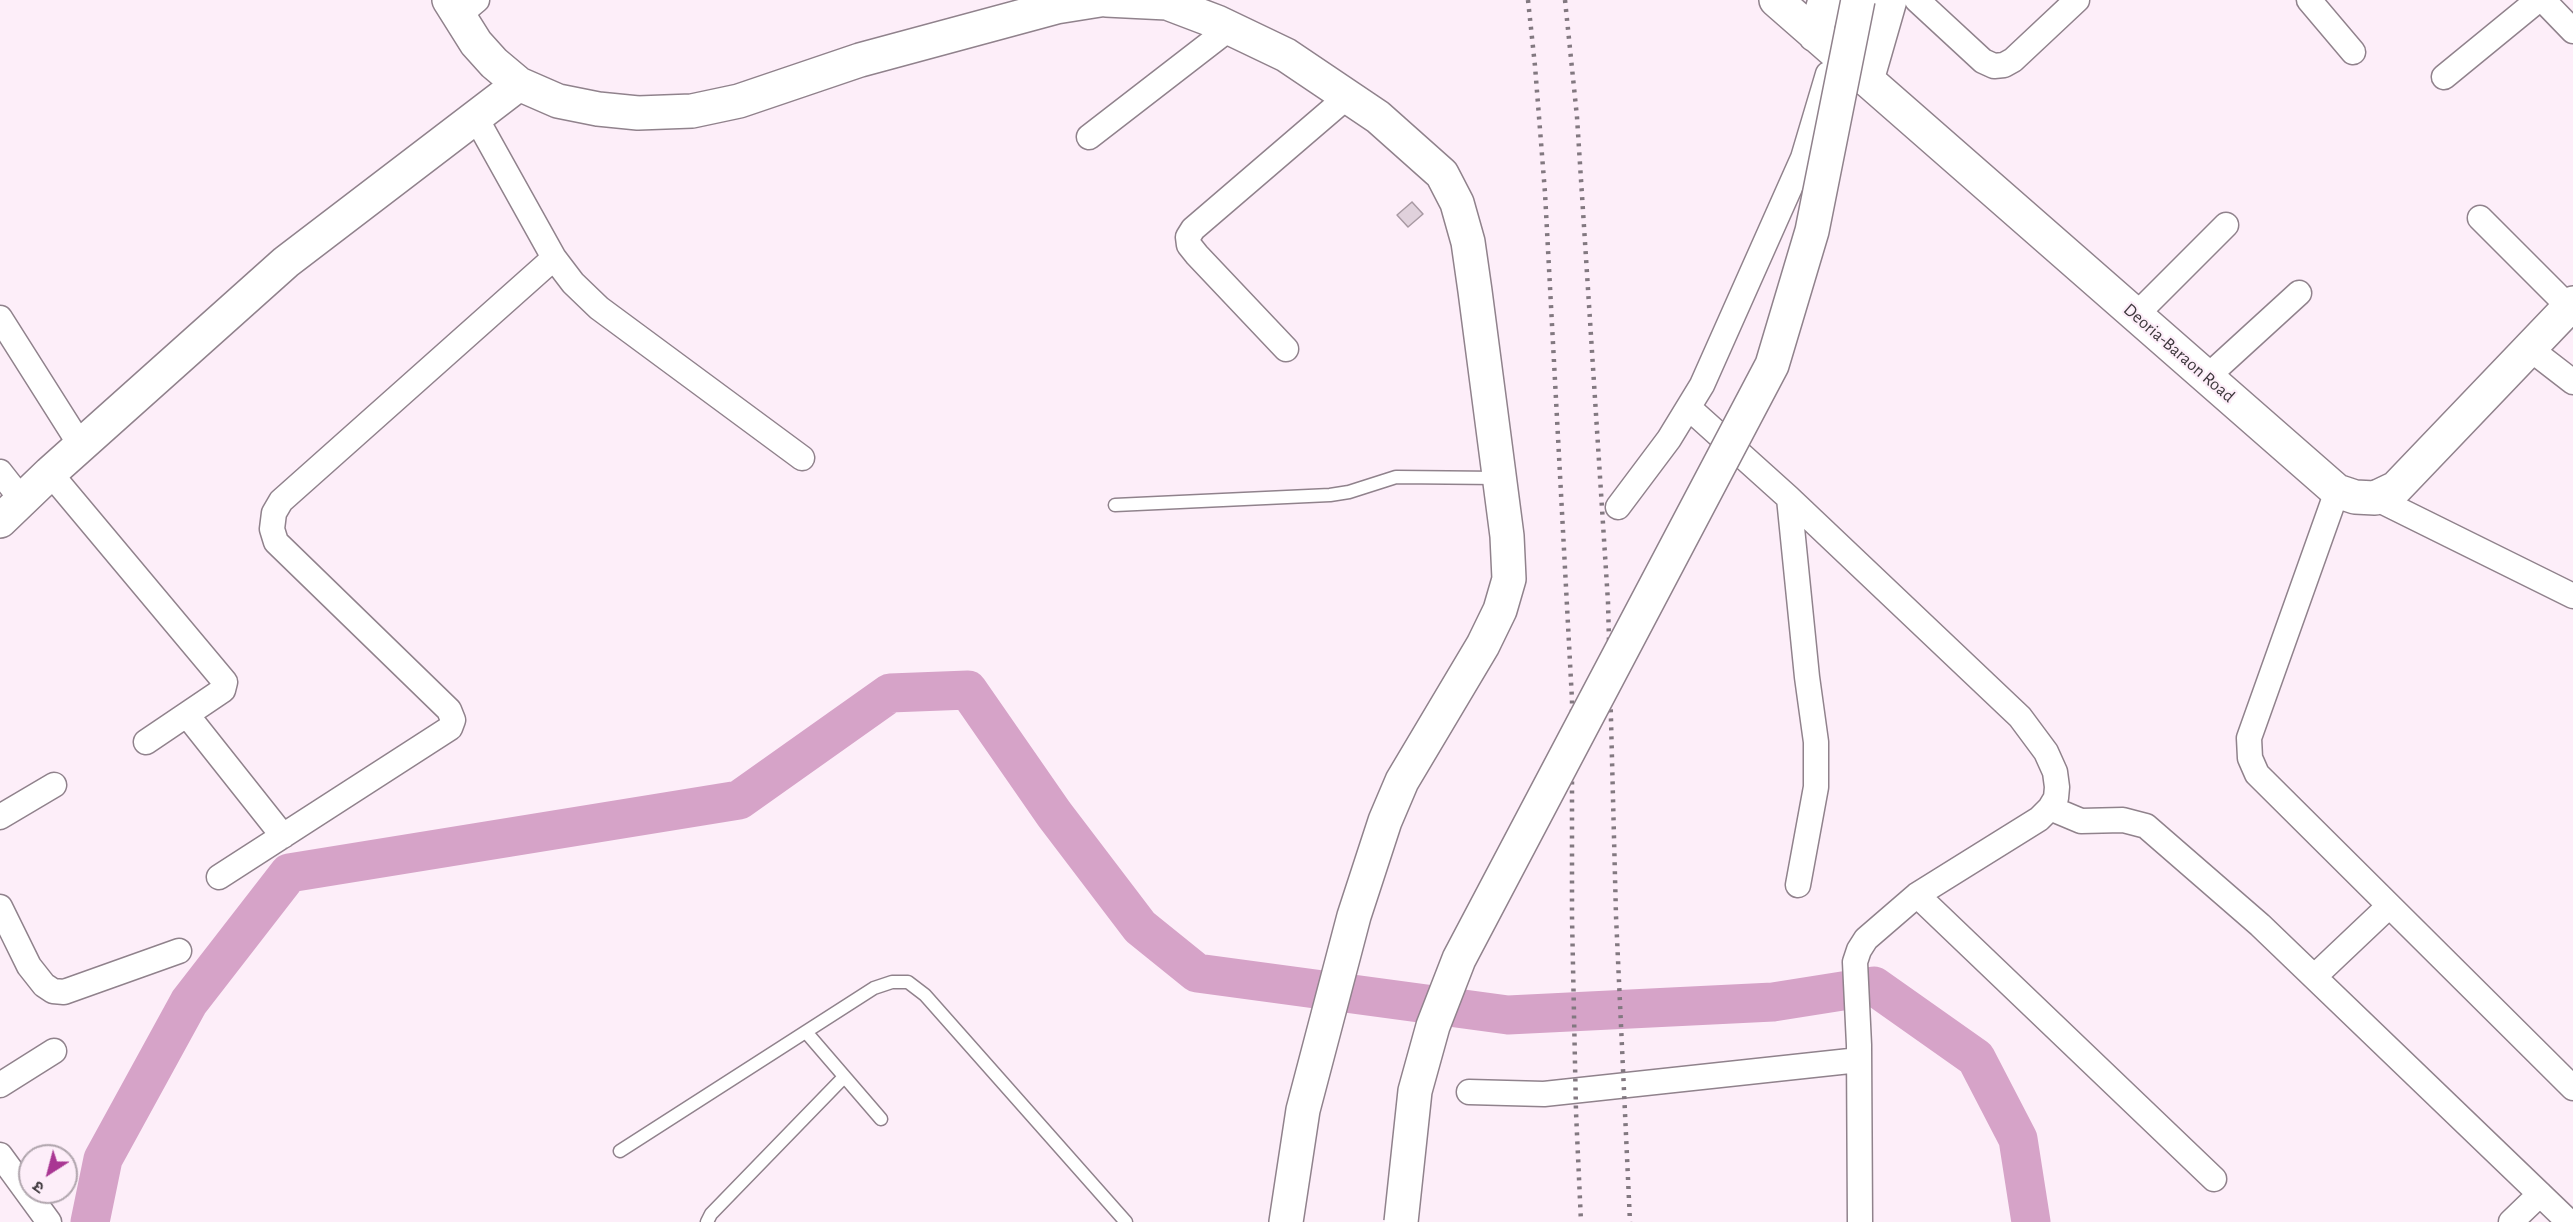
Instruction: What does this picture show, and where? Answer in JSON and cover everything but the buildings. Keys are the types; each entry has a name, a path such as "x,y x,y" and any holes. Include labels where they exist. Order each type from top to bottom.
{"main road":[{"path":"1106,0 1167,3 1230,28 1286,55 1348,96 1413,146 1442,174 1457,203 1468,242 1500,478 1507,536 1509,579 1500,610 1483,645 1402,781 1385,821 1354,916 1303,1110 1286,1222"},
{"path":"1824,43 1825,0"},
{"path":"1401,1222 1415,1091 1433,1026 1459,959 1772,365 1812,231 1858,0"},
{"path":"1867,80 1890,0"},
{"path":"461,5 494,63 519,84 558,101 598,110 638,113 692,111 739,101 860,60 1081,1"},
{"name":"Deoria-Baraon Road","path":"1779,3 2337,491 2355,497 2375,498"},
{"path":"11,510 286,262 519,84"},
{"path":"2375,498 2396,488 2571,305"}],"street":[{"path":"1917,0 1983,61 1994,66 2004,65 2013,60 2077,0"},
{"path":"2309,0 2353,52"},
{"path":"2543,0 2573,31"},
{"path":"2444,77 2523,5"},
{"path":"1089,137 1230,28"},
{"path":"1618,507 1654,463 1702,384 1803,158 1823,96 1824,43"},
{"path":"1286,349 1197,255 1189,245 1188,237 1193,229 1348,96"},
{"path":"476,118 554,258 573,283 598,308 802,458"},
{"path":"2480,218 2571,305"},
{"path":"2136,315 2226,225"},
{"path":"219,877 450,728 453,720 449,710 276,542 272,529 273,513 281,501 554,258"},
{"path":"2207,377 2299,293"},
{"path":"0,318 81,446"},
{"path":"2529,348 2573,382"},
{"path":"1689,408 1742,458 1790,498 2020,717 2046,752 2055,772 2056,798 2039,819 1917,895 1866,939 1855,962 1859,1053 1860,1222"},
{"path":"0,472 11,510"},
{"path":"50,473 225,682 223,690 146,742"},
{"path":"2337,491 2250,738 2250,758 2257,774 2573,1088"},
{"path":"1790,498 1807,677 1816,742 1816,787 1798,885"},
{"path":"2375,498 2573,597"},
{"path":"186,715 283,836"},
{"path":"0,817 54,785"},
{"path":"2050,808 2081,820 2122,820 2146,826 2260,925 2569,1222"},
{"path":"1917,895 2214,1179"},
{"path":"2314,977 2389,906"},
{"path":"0,907 29,966 44,985 53,991 64,992 179,951"},
{"path":"0,1085 54,1051"},
{"path":"1469,1092 1545,1095 1859,1053"},
{"path":"0,1155 49,1222"},
{"path":"2511,1222 2540,1194"}],"lane":[{"path":"1115,505 1330,495 1349,492 1396,477 1500,478"},
{"path":"620,1150 874,988 892,982 908,982 925,995 1126,1222"},
{"path":"806,1032 881,1119"},
{"path":"707,1222 711,1214 844,1077"}],"waterway":[{"path":"90,1222 103,1159 189,1002 289,873 739,800 890,693 968,690 1054,814 1140,927 1197,973 1508,1015 1773,1002 1874,986 1976,1058 2018,1139 2031,1222"}],"railway":[{"path":"1528,0 1545,193 1572,700 1572,917 1581,1222"},
{"path":"1565,0 1577,117 1608,602 1616,916 1630,1222"}]}
